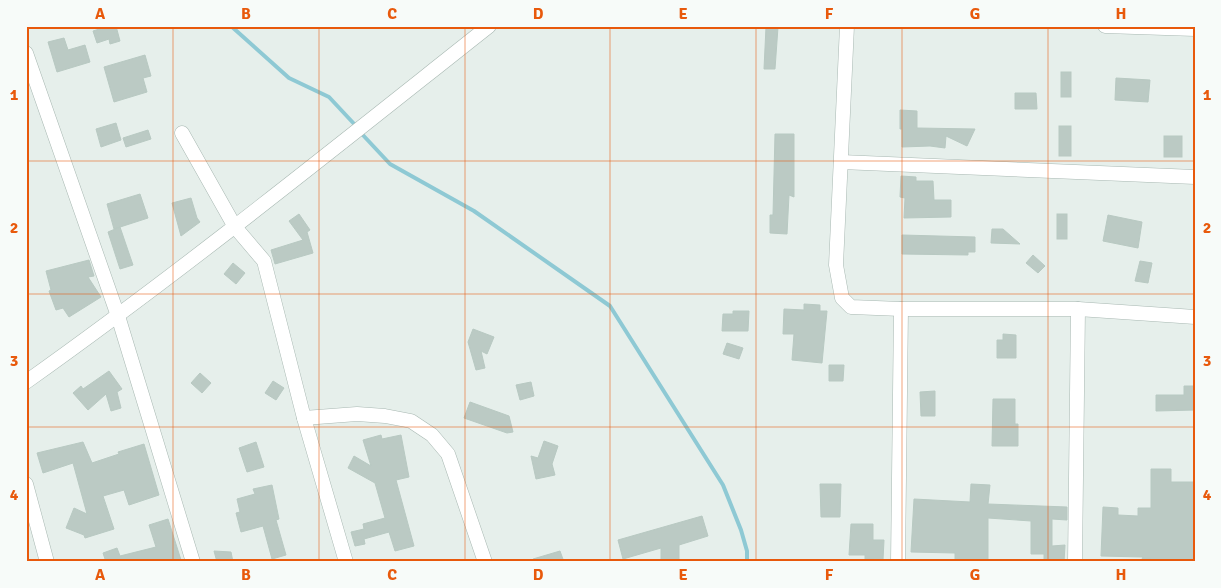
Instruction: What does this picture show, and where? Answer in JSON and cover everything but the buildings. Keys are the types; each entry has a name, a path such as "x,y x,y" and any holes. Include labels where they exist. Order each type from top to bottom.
{"street":[{"path":"26,382 118,316 236,227 489,26"},
{"path":"847,26 836,265 842,298 851,307 901,309 1078,309 1195,317"},
{"path":"1105,26 1195,29"},
{"path":"26,53 118,316 193,562"},
{"path":"182,133 236,227 264,261 304,418 346,562"},
{"path":"841,162 1195,177"},
{"path":"898,562 901,309"},
{"path":"1075,562 1078,309"},
{"path":"304,418 357,414 385,416 411,421 432,435 448,454 485,562"},
{"path":"26,484 47,562"}],"waterway":[{"path":"231,26 289,78 329,97 357,127"},
{"path":"361,133 390,164 474,211 610,306 723,485 741,530 747,551 747,562"}]}
